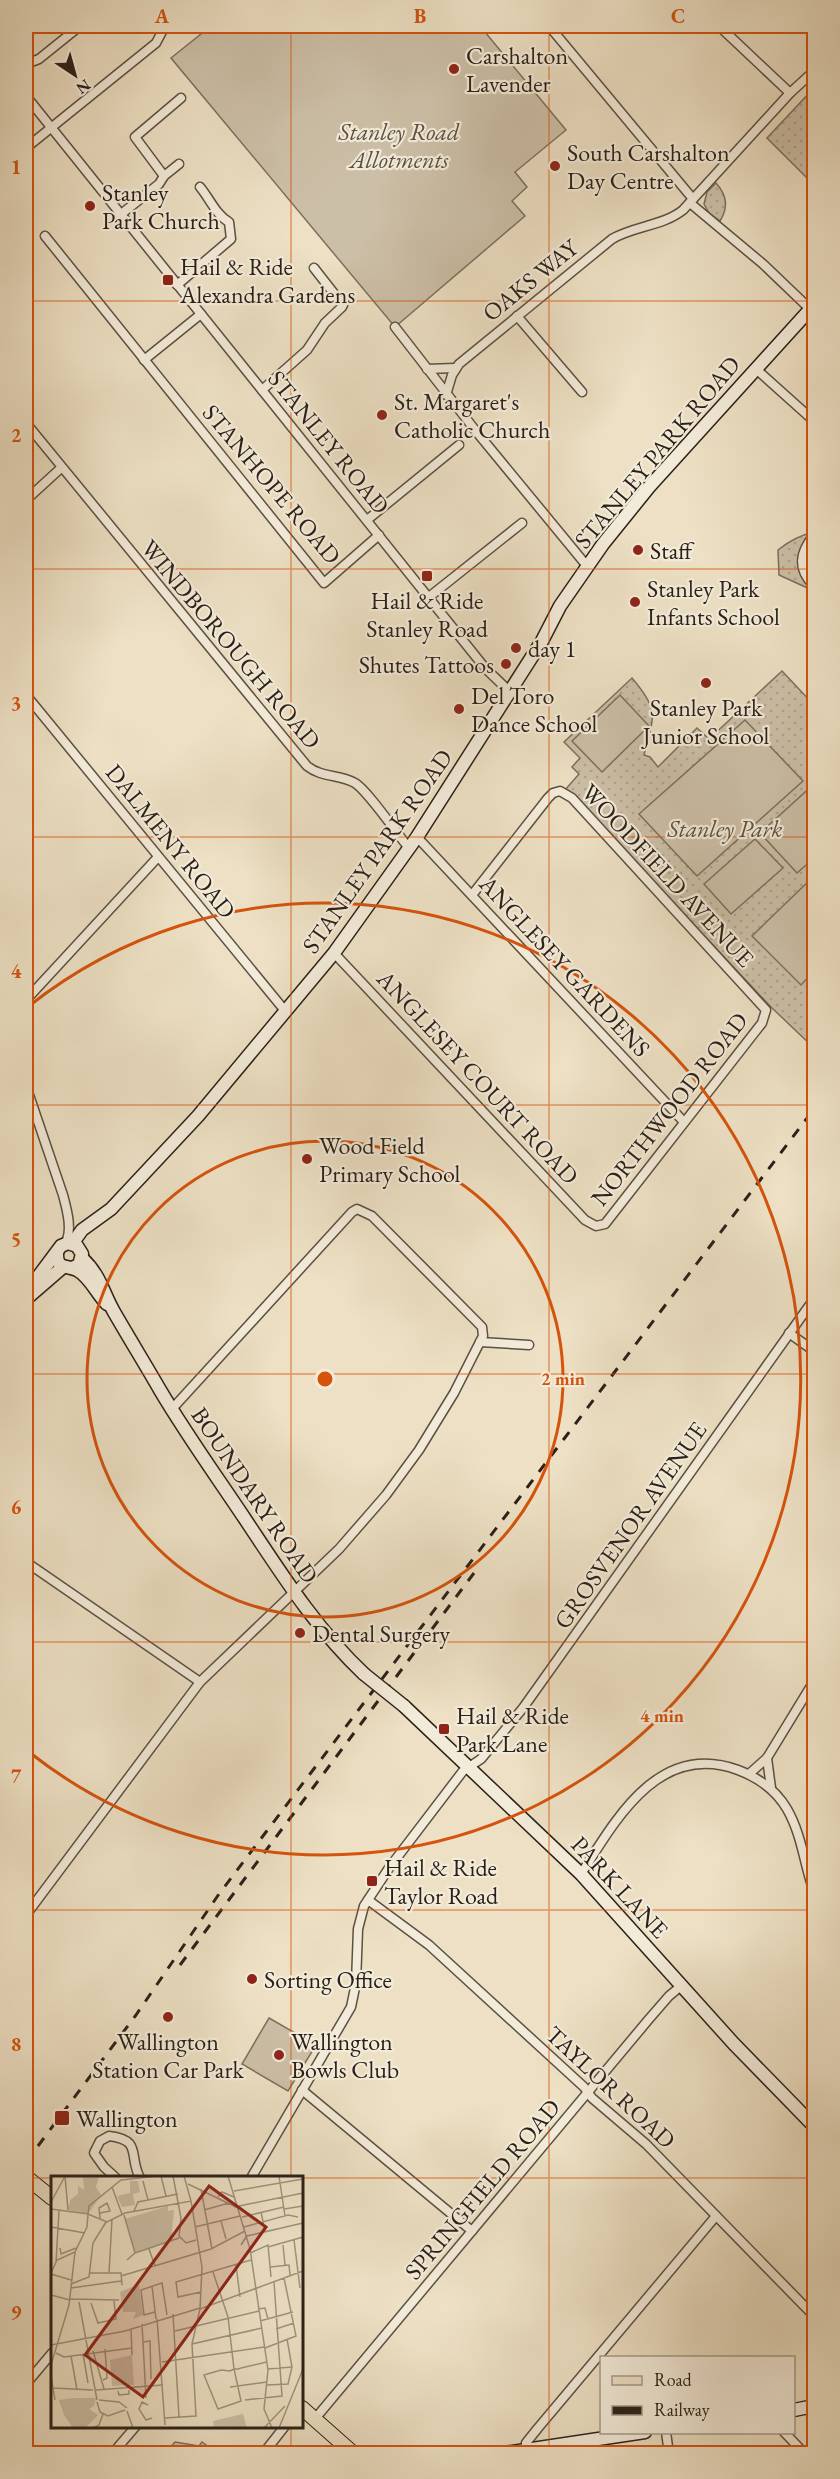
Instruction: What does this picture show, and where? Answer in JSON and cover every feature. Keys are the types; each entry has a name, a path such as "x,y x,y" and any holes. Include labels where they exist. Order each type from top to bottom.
{"main road":[{"path":"26,2177 51,2197"},
{"path":"303,2409 354,2454"}],"street":[{"path":"26,64 39,59 78,26"},
{"path":"26,148 156,43 162,36 165,26"},
{"path":"549,26 691,201 812,307"},
{"path":"719,26 790,93"},
{"name":"OAKS WAY","path":"455,368 612,239 634,229 673,217 691,201 790,93 814,71"},
{"name":"STANLEY ROAD","path":"26,96 491,675 509,692"},
{"path":"164,176 135,136 181,98"},
{"path":"120,215 159,184 164,176 179,164"},
{"path":"177,285 231,239 228,222 221,219 212,201 200,187"},
{"name":"STANHOPE ROAD","path":"45,236 324,583 379,535"},
{"path":"262,390 307,350 325,323 342,307 343,304 314,268"},
{"name":"STANLEY PARK ROAD","path":"26,1293 105,1220 111,1209 198,1116 334,952 417,837 542,640 560,606 627,512 812,307"},
{"path":"144,360 201,314"},
{"path":"517,316 582,392"},
{"path":"395,327 446,395 587,566"},
{"path":"427,369 455,368 446,395"},
{"path":"756,369 814,421"},
{"name":"WINDBOROUGH ROAD","path":"26,423 307,766 320,774 344,779 358,786 409,848"},
{"path":"367,520 459,445"},
{"path":"26,500 61,468"},
{"path":"429,597 522,523"},
{"path":"814,535 805,548 801,561 802,570 814,586"},
{"name":"DALMENY ROAD","path":"26,695 286,1012"},
{"name":"WOODFIELD AVENUE","path":"472,895 548,798 560,790 572,798 766,1010"},
{"name":"ANGLESEY GARDENS","path":"417,837 684,1122"},
{"path":"26,1000 158,857"},
{"name":"ANGLESEY COURT ROAD","path":"334,952 585,1220 596,1226"},
{"name":"NORTHWOOD ROAD","path":"596,1226 609,1221 762,1023 766,1010"},
{"path":"26,1086 38,1116 68,1214 71,1250 79,1265 68,1268 26,1299"},
{"path":"26,1914 200,1682 356,1531 400,1476 454,1393 480,1342 483,1331 479,1323 372,1216 357,1209 172,1409"},
{"path":"68,1268 57,1259 71,1250"},
{"name":"BOUNDARY ROAD","path":"71,1250 89,1265 104,1287 112,1309 172,1409 294,1592 338,1648 382,1688"},
{"name":"BOUNDARY ROAD","path":"68,1268 86,1276 98,1295 112,1309"},
{"name":"GROSVENOR AVENUE","path":"252,2176 354,1999 358,1929 368,1900 435,1805 463,1771 481,1759 523,1708 814,1299"},
{"path":"789,1333 814,1351"},
{"path":"480,1342 529,1345"},
{"path":"26,1562 200,1682"},
{"path":"749,1774 767,1758 814,1681"},
{"name":"PARK LANE","path":"382,1688 470,1767 581,1874 734,2044 814,2126"},
{"path":"767,1758 771,1788"},
{"path":"581,1874 615,1820 642,1790 661,1776 686,1767 709,1764 733,1768 749,1774 771,1788 786,1807 795,1825 814,1892"},
{"name":"TAYLOR ROAD","path":"368,1900 437,1951 588,2093 646,2144 814,2316"},
{"name":"SPRINGFIELD ROAD","path":"314,2420 669,1996 681,1986"},
{"path":"302,2090 472,2231"},
{"path":"115,2176 104,2167 94,2153 100,2141 110,2136 124,2139 132,2145 135,2154 134,2163 139,2176"},
{"path":"525,2449 526,2443 542,2423 716,2216"},
{"path":"26,2384 51,2353"},
{"path":"795,2410 814,2406"},
{"path":"112,2454 135,2428"},
{"path":"263,2454 284,2428"},
{"path":"498,2454 638,2434"},
{"path":"666,2434 669,2454"},
{"path":"785,2434 804,2453"}],"green space":[{"name":"Stanley Road Allotments","path":"211,26 480,26 566,130 515,172 527,187 512,201 525,216 395,327 171,58"},
{"path":"814,88 814,185 767,138"},
{"path":"716,183 726,201 725,211 720,221 709,213 704,204 707,192"},
{"path":"814,532 801,551 814,591 779,575 778,550 795,539"},
{"name":"Stanley Park","path":"782,671 814,705 814,1048 771,1007 653,881 564,791 579,774 572,767 580,758 564,742 632,678 651,706 652,722 644,755 650,757 658,767 697,728 709,739"},
{"path":"620,695 649,726 602,772 572,741"},
{"path":"745,720 803,781 697,876 639,814"},
{"path":"814,784 814,858 797,873 760,833"},
{"path":"755,839 783,868 731,914 704,884"},
{"path":"814,876 814,971 801,985 752,936"},
{"name":"Wallington Bowls Club","path":"269,2018 316,2045 288,2091 242,2064"},
{"path":"175,2442 199,2446 202,2442 217,2453 165,2453"}],"railway":[{"path":"26,2162 136,2015 219,1894 814,1109"},
{"path":"180,1965 480,1565"}],"place":[{"name":"Carshalton Lavender","path":"454,69"},
{"name":"South Carshalton Day Centre","path":"555,166"},
{"name":"Stanley Park Church","path":"90,206"},
{"name":"Hail & Ride Alexandra Gardens","path":"168,280"},
{"name":"St. Margaret's Catholic Church","path":"382,415"},
{"name":"Staff","path":"638,550"},
{"name":"Hail & Ride Stanley Road","path":"427,576"},
{"name":"Stanley Park Infants School","path":"635,602"},
{"name":"day 1","path":"516,648"},
{"name":"Shutes Tattoos","path":"506,664"},
{"name":"Stanley Park Junior School","path":"706,683"},
{"name":"Del Toro Dance School","path":"459,709"},
{"name":"Wood Field Primary School","path":"307,1159"},
{"name":"Dental Surgery","path":"300,1633"},
{"name":"Hail & Ride Park Lane","path":"444,1729"},
{"name":"Hail & Ride Taylor Road","path":"372,1881"},
{"name":"Sorting Office","path":"252,1979"},
{"name":"Wallington Station Car Park","path":"168,2017"},
{"name":"Wallington Bowls Club","path":"279,2055"},
{"name":"Wallington","path":"62,2118"}]}
